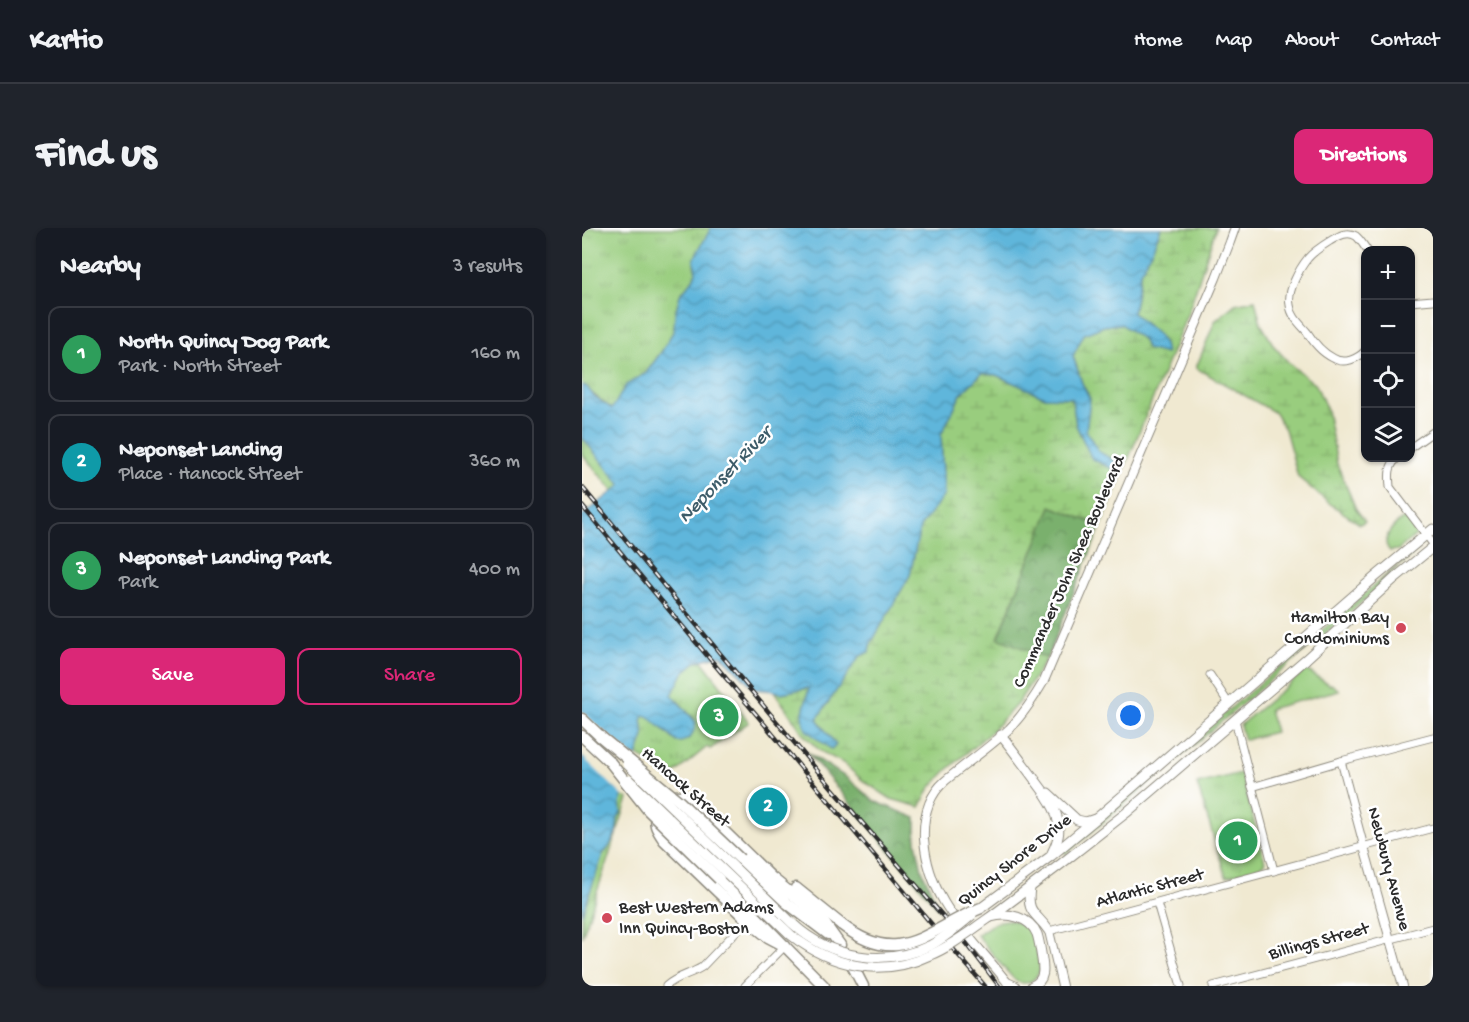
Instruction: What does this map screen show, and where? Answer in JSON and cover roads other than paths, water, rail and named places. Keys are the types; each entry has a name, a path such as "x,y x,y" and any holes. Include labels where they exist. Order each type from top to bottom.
{"main road":[{"name":"Quincy Shore Drive","path":"601,738 797,928 812,939 844,953 862,957 904,954 922,949 939,940 1051,856 1429,532"},
{"name":"Quincy Shore Drive","path":"610,762 791,935 807,947 842,962 868,967 906,963 944,949 989,918 1126,813 1433,545"},
{"name":"Hancock Street","path":"582,719 601,738 742,855 778,895 840,945 863,986"},
{"path":"1001,735 1054,808 1059,828 1058,841 1051,856"},
{"name":"Hancock Street","path":"582,736 610,762 648,810 824,986"},
{"path":"1038,783 1077,820 1086,822 1098,818"},
{"path":"785,946 768,937 747,920 664,840 654,821 663,803 675,795 693,801 742,855 799,890 842,925 869,941 899,945 922,939 981,908"},
{"path":"1029,888 1030,909 1048,931"},
{"path":"989,918 999,915 1012,916 1026,921 1033,927 1038,936 1044,969 1041,979 1032,986"}],"street":[{"name":"Commander John Shea Boulevard","path":"1011,985 962,928 941,898 929,869 926,853 924,830 926,812 931,798 942,783 1016,721 1031,703 1047,674 1226,254 1234,228"},
{"path":"1363,354 1352,360 1336,360 1320,350 1293,315 1289,304 1293,284 1306,259 1317,249 1338,236 1346,234 1357,236 1364,246"},
{"path":"1415,302 1433,300"},
{"path":"1415,445 1433,432"},
{"path":"1393,462 1389,478 1390,487 1429,532 1433,545"},
{"path":"1210,675 1229,704"},
{"path":"1235,720 1274,871"},
{"path":"1252,787 1433,736"},
{"name":"Newbury Avenue","path":"1341,761 1403,986"},
{"name":"Atlantic Street","path":"1048,931 1433,828"},
{"path":"1156,903 1181,986"},
{"path":"666,986 674,979 702,967 747,920"},
{"name":"Billings Street","path":"1214,986 1433,928"},
{"path":"1048,931 1060,984"},
{"path":"746,986 785,946"}],"water":[{"name":"Neponset River","path":"711,228 1161,228 1140,274 1133,313 1158,335 1164,344 1166,354 1147,349 1142,339 1121,324 1104,326 1084,334 1073,356 1090,399 1086,431 1099,452 1117,462 1113,469 1092,459 1076,425 1072,398 1045,397 996,375 982,373 961,394 941,435 944,495 920,527 910,575 870,645 869,652 860,656 817,719 836,745 831,749 806,730 802,717 809,688 781,693 755,689 721,655 697,661 683,673 672,695 696,722 693,734 685,741 677,742 648,716 644,716 642,720 644,736 620,803 621,813 616,833 603,854 582,915 582,516 621,485 582,437 582,385 612,409 626,385 646,373 674,330 680,295 693,279 696,272 694,261 696,255"}],"railway":[{"path":"582,487 821,775 967,944 999,986"},
{"path":"582,506 985,986"}],"place":[{"name":"Hamilton Bay Condominiums","path":"1401,628"},
{"name":"Neponset Landing Park","path":"719,717"},
{"name":"Neponset Landing","path":"768,807"},
{"name":"North Quincy Dog Park","path":"1238,841"},
{"name":"Best Western Adams Inn Quincy-Boston","path":"607,918"}]}
